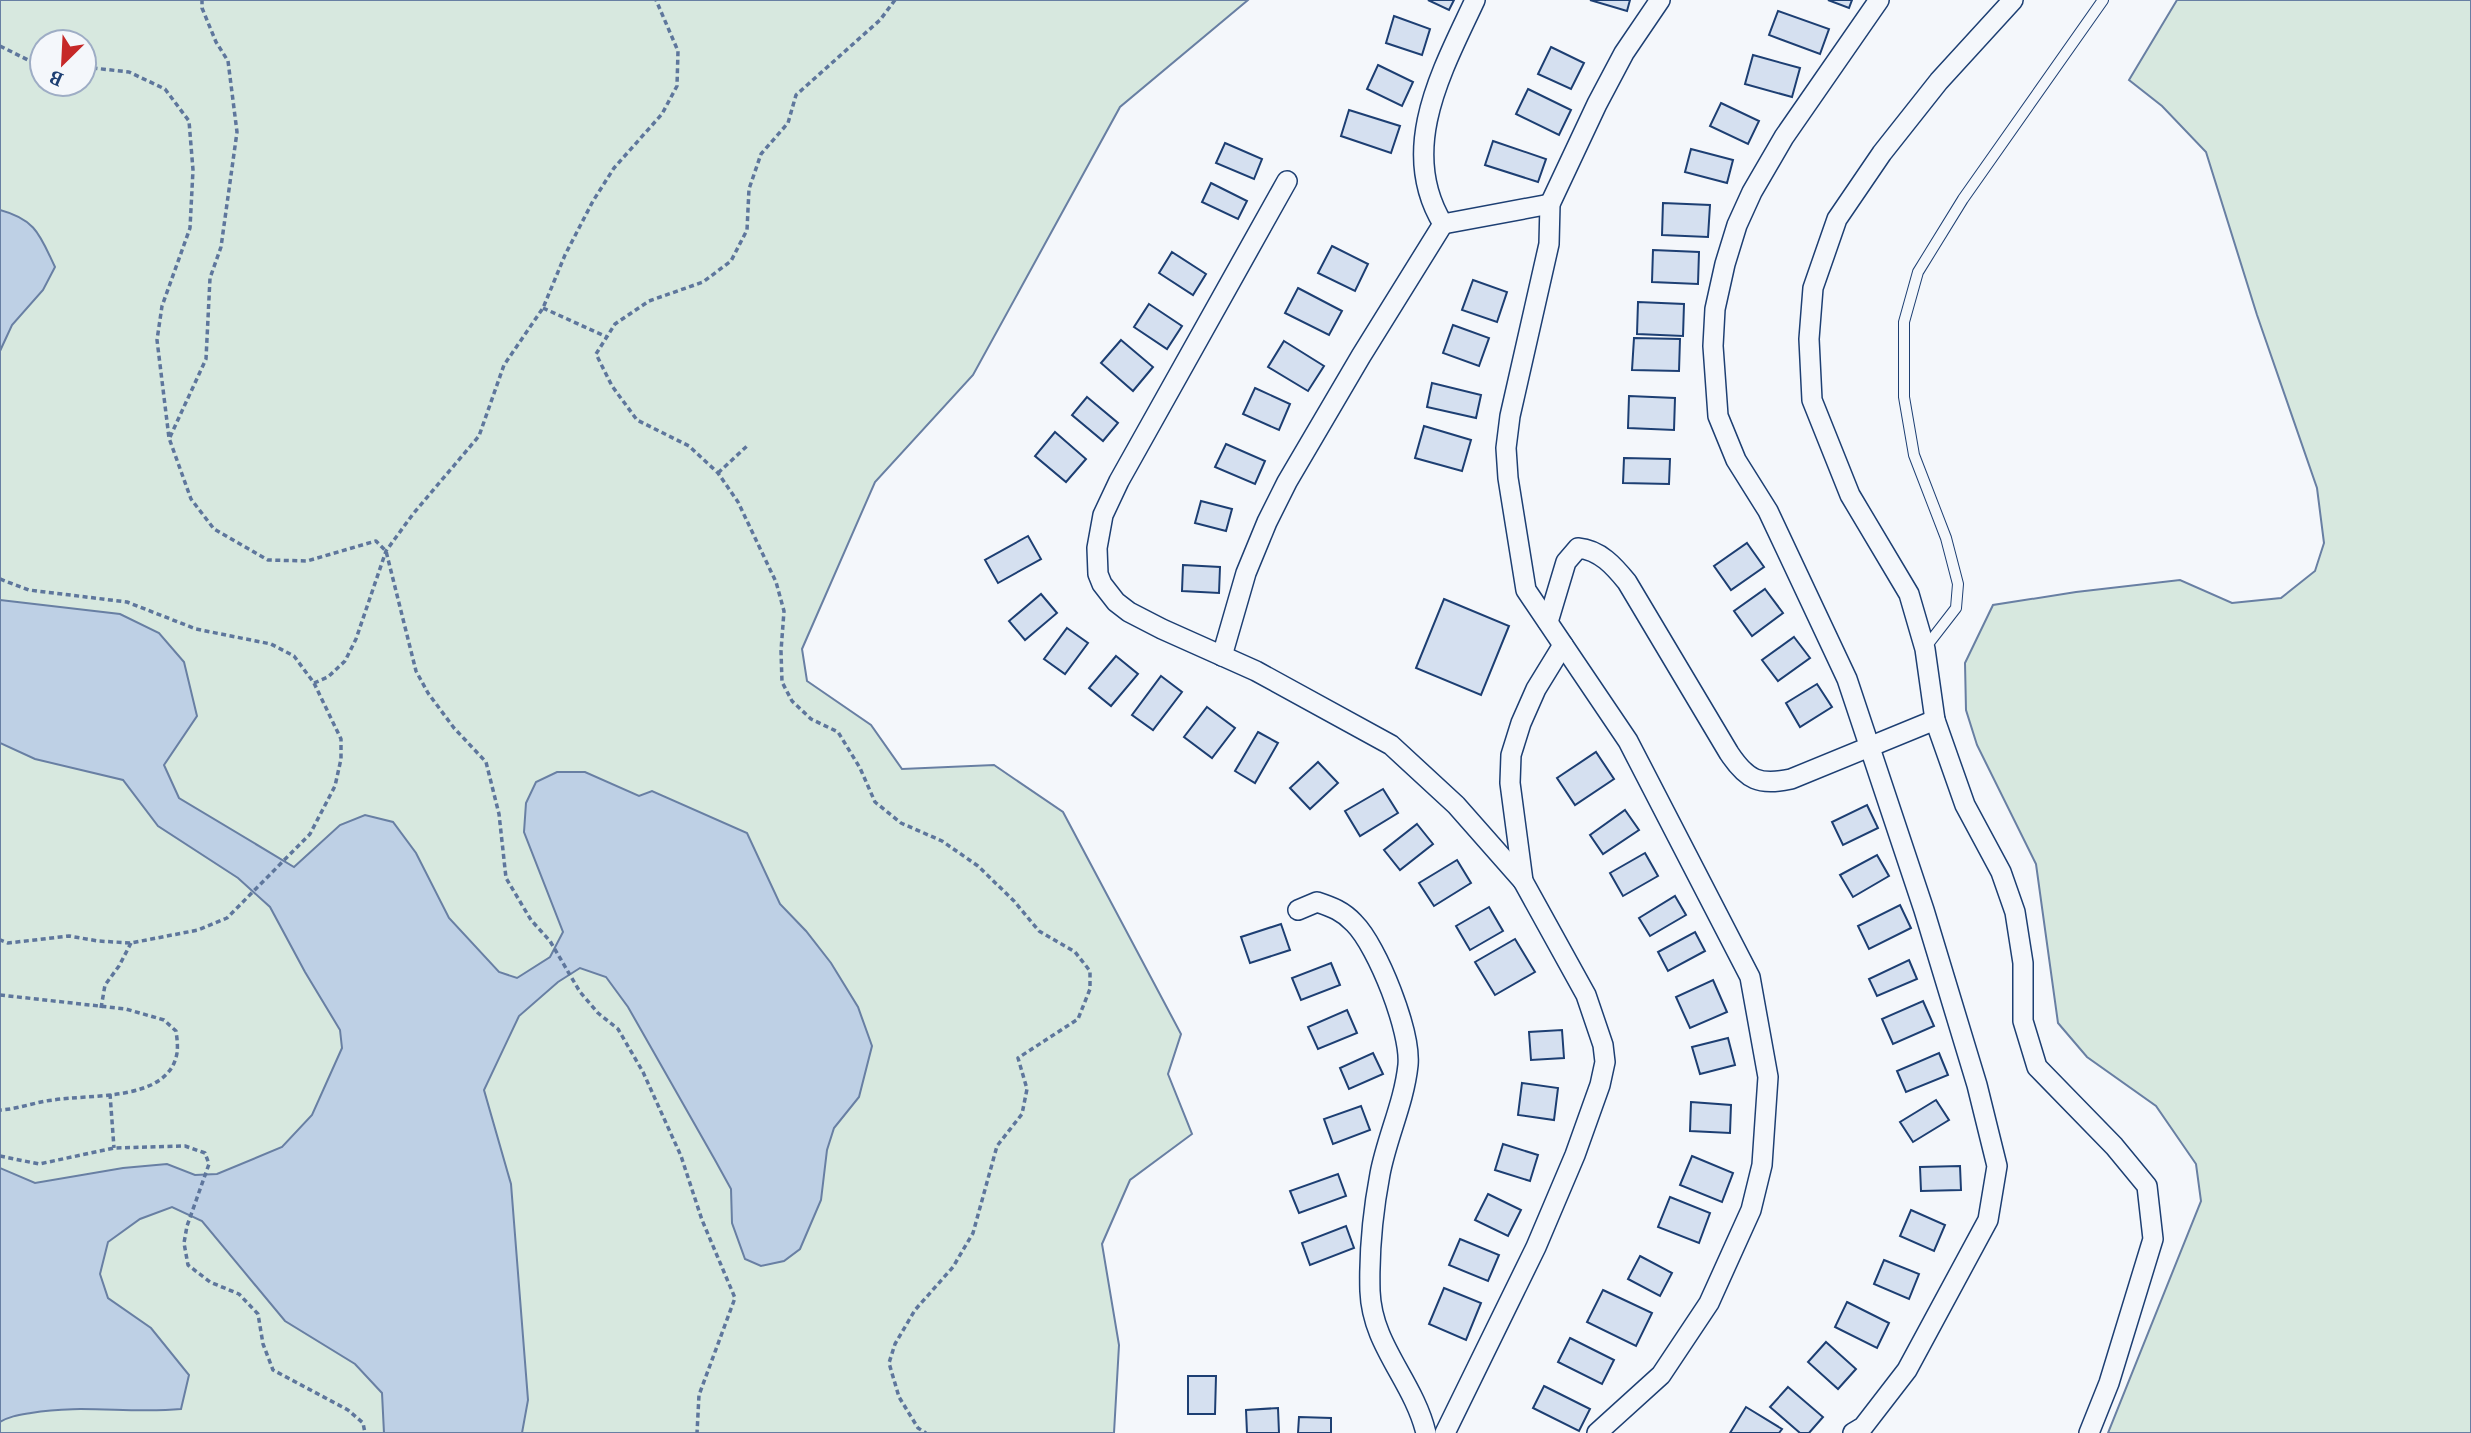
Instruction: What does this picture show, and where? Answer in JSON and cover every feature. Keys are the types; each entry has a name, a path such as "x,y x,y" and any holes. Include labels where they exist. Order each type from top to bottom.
{"street":[{"path":"1443,224 1429,190 1424,138 1429,109 1439,78 1475,0"},
{"path":"1597,1433 1661,1375 1709,1303 1751,1210 1762,1165 1768,1077 1750,978 1628,741 1527,590 1508,478 1506,448 1517,380 1540,292 1549,244 1550,204 1623,53 1660,0"},
{"path":"1853,1433 1863,1427 1907,1370 1982,1232 1988,1220 1997,1166 1977,1085 1924,910 1847,679 1768,511 1736,460 1718,416 1713,345 1715,309 1725,264 1737,225 1752,192 1784,137 1879,0"},
{"path":"2013,0 1939,81 1882,153 1837,219 1813,288 1809,339 1812,400 1850,495 1909,594 1925,649 1935,720 1965,805 2001,872 2015,912 2022,963 2023,1021 2037,1067 2114,1146 2147,1186 2153,1239 2109,1383 2089,1433"},
{"path":"1287,181 1119,481 1103,515 1097,548 1098,574 1116,602 1129,612 1256,671 1391,745 1456,805 1523,881 1586,995 1603,1045 1605,1062 1600,1085 1575,1155 1536,1247 1445,1433"},
{"path":"1222,656 1255,549 1282,492 1361,356 1443,224 1550,204"},
{"path":"1548,622 1566,562 1578,548 1589,549 1615,568 1627,582 1729,753 1739,768 1753,779 1774,783 1791,779 1935,720"},
{"path":"1523,881 1510,783 1511,755 1521,723 1536,690 1563,645"},
{"path":"1298,910 1318,902 1338,909 1355,923 1371,947 1391,989 1401,1024 1408,1062 1404,1091 1380,1173 1371,1245 1370,1292 1373,1316 1380,1336 1414,1398 1426,1433"}],"lane":[{"path":"1925,649 1956,608 1958,584 1946,538 1914,455 1904,397 1904,322 1919,272 1963,199 2103,0"}],"path":[{"path":"169,438 206,359 210,278 221,247 237,132 228,61 216,42 202,8 202,0"},
{"path":"314,683 328,677 345,662 356,639 386,551 413,514 479,436 504,365 543,308 565,255 593,201 614,168 662,114 677,86 678,51 656,0"},
{"path":"895,0 880,20 796,95 788,123 761,155 749,189 747,230 731,261 703,282 649,301 615,324 596,354 612,386 638,420 689,446 718,473 738,502 776,582 784,611 782,682 792,701 811,719 838,732 860,768 875,802 901,823 942,841 978,866 1014,901 1039,931 1075,953 1090,971 1090,989 1078,1019 1018,1058 1027,1089 1023,1114 997,1146 974,1233 953,1268 915,1310 895,1344 889,1363 899,1397 918,1428 926,1433"},
{"path":"0,46 28,60"},
{"path":"98,69 129,72 165,89 189,121 193,170 190,228 162,306 157,340 169,438 191,499 214,529 268,560 307,561 376,541 386,551 416,671 428,693 454,728 486,762 499,814 506,878 531,920 550,941 580,992 598,1013 618,1029 643,1072 681,1156 702,1220 735,1298 699,1395 697,1433"},
{"path":"543,308 607,337"},
{"path":"718,473 747,446"},
{"path":"0,579 29,590 127,602 195,629 271,644 294,656 314,683 341,739 341,759 335,786 310,834 227,918 198,930 131,943 69,936 8,943 0,940"},
{"path":"101,1008 105,985 119,967 131,943"},
{"path":"0,995 126,1009 164,1020 176,1031 177,1055 167,1075 147,1088 0,1110"},
{"path":"110,1094 114,1148"},
{"path":"0,1156 39,1164 114,1148 185,1146 205,1153 209,1164 187,1226 184,1243 188,1265 211,1282 239,1294 258,1314 263,1344 273,1370 348,1410 363,1423 365,1433"}],"shaded area":[{"path":"0,0 1248,0 1120,107 973,375 875,482 802,649 807,681 871,725 902,769 994,765 1063,812 1181,1034 1168,1074 1192,1134 1130,1180 1102,1244 1119,1345 1114,1433 0,1433"},
{"path":"2177,0 2471,0 2471,1433 2108,1433 2201,1201 2196,1164 2156,1106 2087,1057 2058,1023 2036,864 1977,745 1966,710 1965,663 1993,605 2180,580 2232,603 2281,598 2315,571 2324,543 2317,488 2257,315 2206,152 2162,106 2129,80"}],"water":[{"path":"0,210 30,224 41,238 55,267 43,290 12,325 0,351"},
{"path":"0,600 120,614 159,633 184,662 197,716 164,765 179,798 294,867 340,825 365,815 393,822 416,853 449,918 499,972 517,978 550,957 563,932 524,832 526,803 536,782 557,772 585,772 639,796 652,791 747,833 780,904 831,963 858,1007 872,1046 859,1097 834,1128 827,1150 821,1200 800,1249 784,1261 761,1266 745,1259 732,1223 731,1189 715,1160 628,1007 606,977 580,968 558,982 519,1016 484,1090 511,1184 528,1400 522,1433 384,1433 382,1393 355,1364 285,1321 202,1221 172,1207 140,1219 108,1242 100,1274 108,1298 151,1328 189,1375 181,1409 50,1410 15,1416 0,1422 0,1168 35,1183 123,1168 167,1164 195,1175 217,1174 282,1147 312,1115 342,1048 340,1030 270,907 238,878 158,826 123,780 35,759 0,743"}],"building":[{"path":"1428,0 1454,0 1449,10"},
{"path":"1590,0 1630,0 1627,11"},
{"path":"1828,0 1852,0 1849,8"},
{"path":"1778,11 1829,29 1820,54 1769,35"},
{"path":"1394,16 1430,29 1422,55 1386,43"},
{"path":"1551,47 1584,63 1571,89 1538,74"},
{"path":"1753,55 1800,68 1792,97 1745,84"},
{"path":"1378,65 1413,82 1402,106 1367,89"},
{"path":"1528,89 1571,110 1559,135 1516,114"},
{"path":"1721,103 1759,121 1748,144 1710,126"},
{"path":"1349,110 1400,126 1391,153 1341,136"},
{"path":"1493,141 1546,159 1538,182 1485,165"},
{"path":"1225,143 1262,159 1254,179 1216,163"},
{"path":"1691,149 1733,160 1727,183 1685,172"},
{"path":"1211,183 1247,201 1238,219 1202,202"},
{"path":"1663,203 1710,205 1708,237 1662,235"},
{"path":"1332,246 1368,264 1355,291 1318,273"},
{"path":"1653,250 1699,252 1698,284 1652,282"},
{"path":"1172,252 1206,274 1193,295 1159,273"},
{"path":"1473,280 1507,292 1497,322 1462,310"},
{"path":"1298,288 1342,311 1329,335 1285,313"},
{"path":"1638,302 1684,304 1683,336 1637,334"},
{"path":"1149,304 1182,326 1167,349 1134,327"},
{"path":"1453,325 1489,338 1479,366 1443,353"},
{"path":"1634,338 1680,339 1679,371 1632,370"},
{"path":"1121,340 1153,367 1133,391 1101,363"},
{"path":"1284,341 1324,366 1308,391 1268,367"},
{"path":"1432,383 1481,395 1476,418 1427,407"},
{"path":"1255,388 1290,404 1279,430 1243,414"},
{"path":"1629,396 1675,398 1674,430 1628,428"},
{"path":"1087,397 1118,423 1103,441 1072,415"},
{"path":"1424,426 1471,440 1462,471 1415,458"},
{"path":"1055,432 1086,459 1066,482 1035,456"},
{"path":"1226,444 1265,461 1255,484 1215,467"},
{"path":"1624,458 1670,459 1669,484 1623,483"},
{"path":"1201,501 1232,509 1226,531 1195,523"},
{"path":"1028,536 1041,559 998,583 985,560"},
{"path":"1747,543 1764,567 1731,590 1714,566"},
{"path":"1183,565 1220,567 1219,593 1182,591"},
{"path":"1765,589 1783,613 1752,636 1734,611"},
{"path":"1041,594 1057,613 1025,640 1009,621"},
{"path":"1444,599 1509,626 1481,695 1416,668"},
{"path":"1067,628 1088,643 1065,674 1044,659"},
{"path":"1794,637 1810,658 1778,681 1762,660"},
{"path":"1116,656 1138,674 1111,706 1089,688"},
{"path":"1161,676 1182,692 1153,730 1132,715"},
{"path":"1817,684 1832,707 1800,727 1786,703"},
{"path":"1207,707 1235,728 1212,758 1184,737"},
{"path":"1258,732 1278,743 1255,783 1235,771"},
{"path":"1596,752 1614,779 1575,805 1557,778"},
{"path":"1318,762 1338,783 1310,809 1290,788"},
{"path":"1383,789 1398,813 1360,836 1345,811"},
{"path":"1867,805 1878,828 1843,845 1832,822"},
{"path":"1625,810 1639,830 1603,854 1590,835"},
{"path":"1417,824 1433,844 1400,870 1384,850"},
{"path":"1645,853 1658,876 1623,896 1610,873"},
{"path":"1877,855 1889,876 1853,897 1840,875"},
{"path":"1457,860 1471,883 1434,906 1419,883"},
{"path":"1675,896 1686,915 1650,936 1639,918"},
{"path":"1900,905 1911,928 1869,949 1858,926"},
{"path":"1489,907 1503,931 1470,950 1456,926"},
{"path":"1281,924 1290,950 1250,963 1241,937"},
{"path":"1695,932 1705,951 1668,971 1658,952"},
{"path":"1515,939 1535,972 1495,995 1475,962"},
{"path":"1909,960 1917,979 1877,996 1869,979"},
{"path":"1331,963 1340,985 1301,1000 1292,978"},
{"path":"1713,980 1727,1012 1690,1028 1676,997"},
{"path":"1923,1001 1934,1026 1893,1044 1882,1019"},
{"path":"1347,1010 1357,1033 1318,1049 1308,1027"},
{"path":"1562,1030 1564,1058 1531,1060 1529,1032"},
{"path":"1728,1038 1735,1065 1700,1074 1692,1047"},
{"path":"1373,1053 1383,1074 1349,1089 1340,1068"},
{"path":"1939,1053 1948,1075 1906,1092 1897,1071"},
{"path":"1522,1083 1558,1088 1554,1120 1518,1115"},
{"path":"1936,1100 1949,1120 1913,1142 1900,1122"},
{"path":"1691,1102 1731,1105 1730,1133 1690,1131"},
{"path":"1361,1106 1370,1130 1333,1144 1324,1119"},
{"path":"1503,1144 1538,1155 1530,1181 1495,1170"},
{"path":"1692,1156 1733,1173 1722,1202 1680,1185"},
{"path":"1960,1166 1961,1190 1921,1191 1920,1167"},
{"path":"1338,1174 1346,1196 1299,1213 1290,1191"},
{"path":"1488,1194 1521,1210 1508,1236 1475,1220"},
{"path":"1670,1197 1710,1213 1699,1243 1658,1227"},
{"path":"1911,1210 1945,1225 1934,1251 1900,1236"},
{"path":"1346,1226 1354,1248 1310,1265 1302,1243"},
{"path":"1460,1239 1499,1255 1488,1281 1449,1265"},
{"path":"1640,1256 1672,1273 1660,1296 1628,1279"},
{"path":"1884,1260 1919,1274 1909,1299 1874,1284"},
{"path":"1444,1288 1481,1303 1466,1340 1429,1324"},
{"path":"1603,1290 1652,1313 1636,1346 1587,1322"},
{"path":"1847,1302 1889,1323 1877,1348 1835,1327"},
{"path":"1570,1338 1614,1360 1602,1384 1558,1362"},
{"path":"1826,1342 1856,1369 1838,1389 1808,1362"},
{"path":"1188,1376 1216,1376 1215,1414 1188,1414"},
{"path":"1544,1386 1590,1409 1579,1431 1533,1408"},
{"path":"1788,1387 1823,1417 1809,1433 1800,1433 1770,1407"},
{"path":"1746,1407 1782,1429 1779,1433 1730,1433"},
{"path":"1278,1408 1279,1433 1247,1433 1246,1410"},
{"path":"1299,1417 1331,1418 1331,1433 1298,1433"}]}
